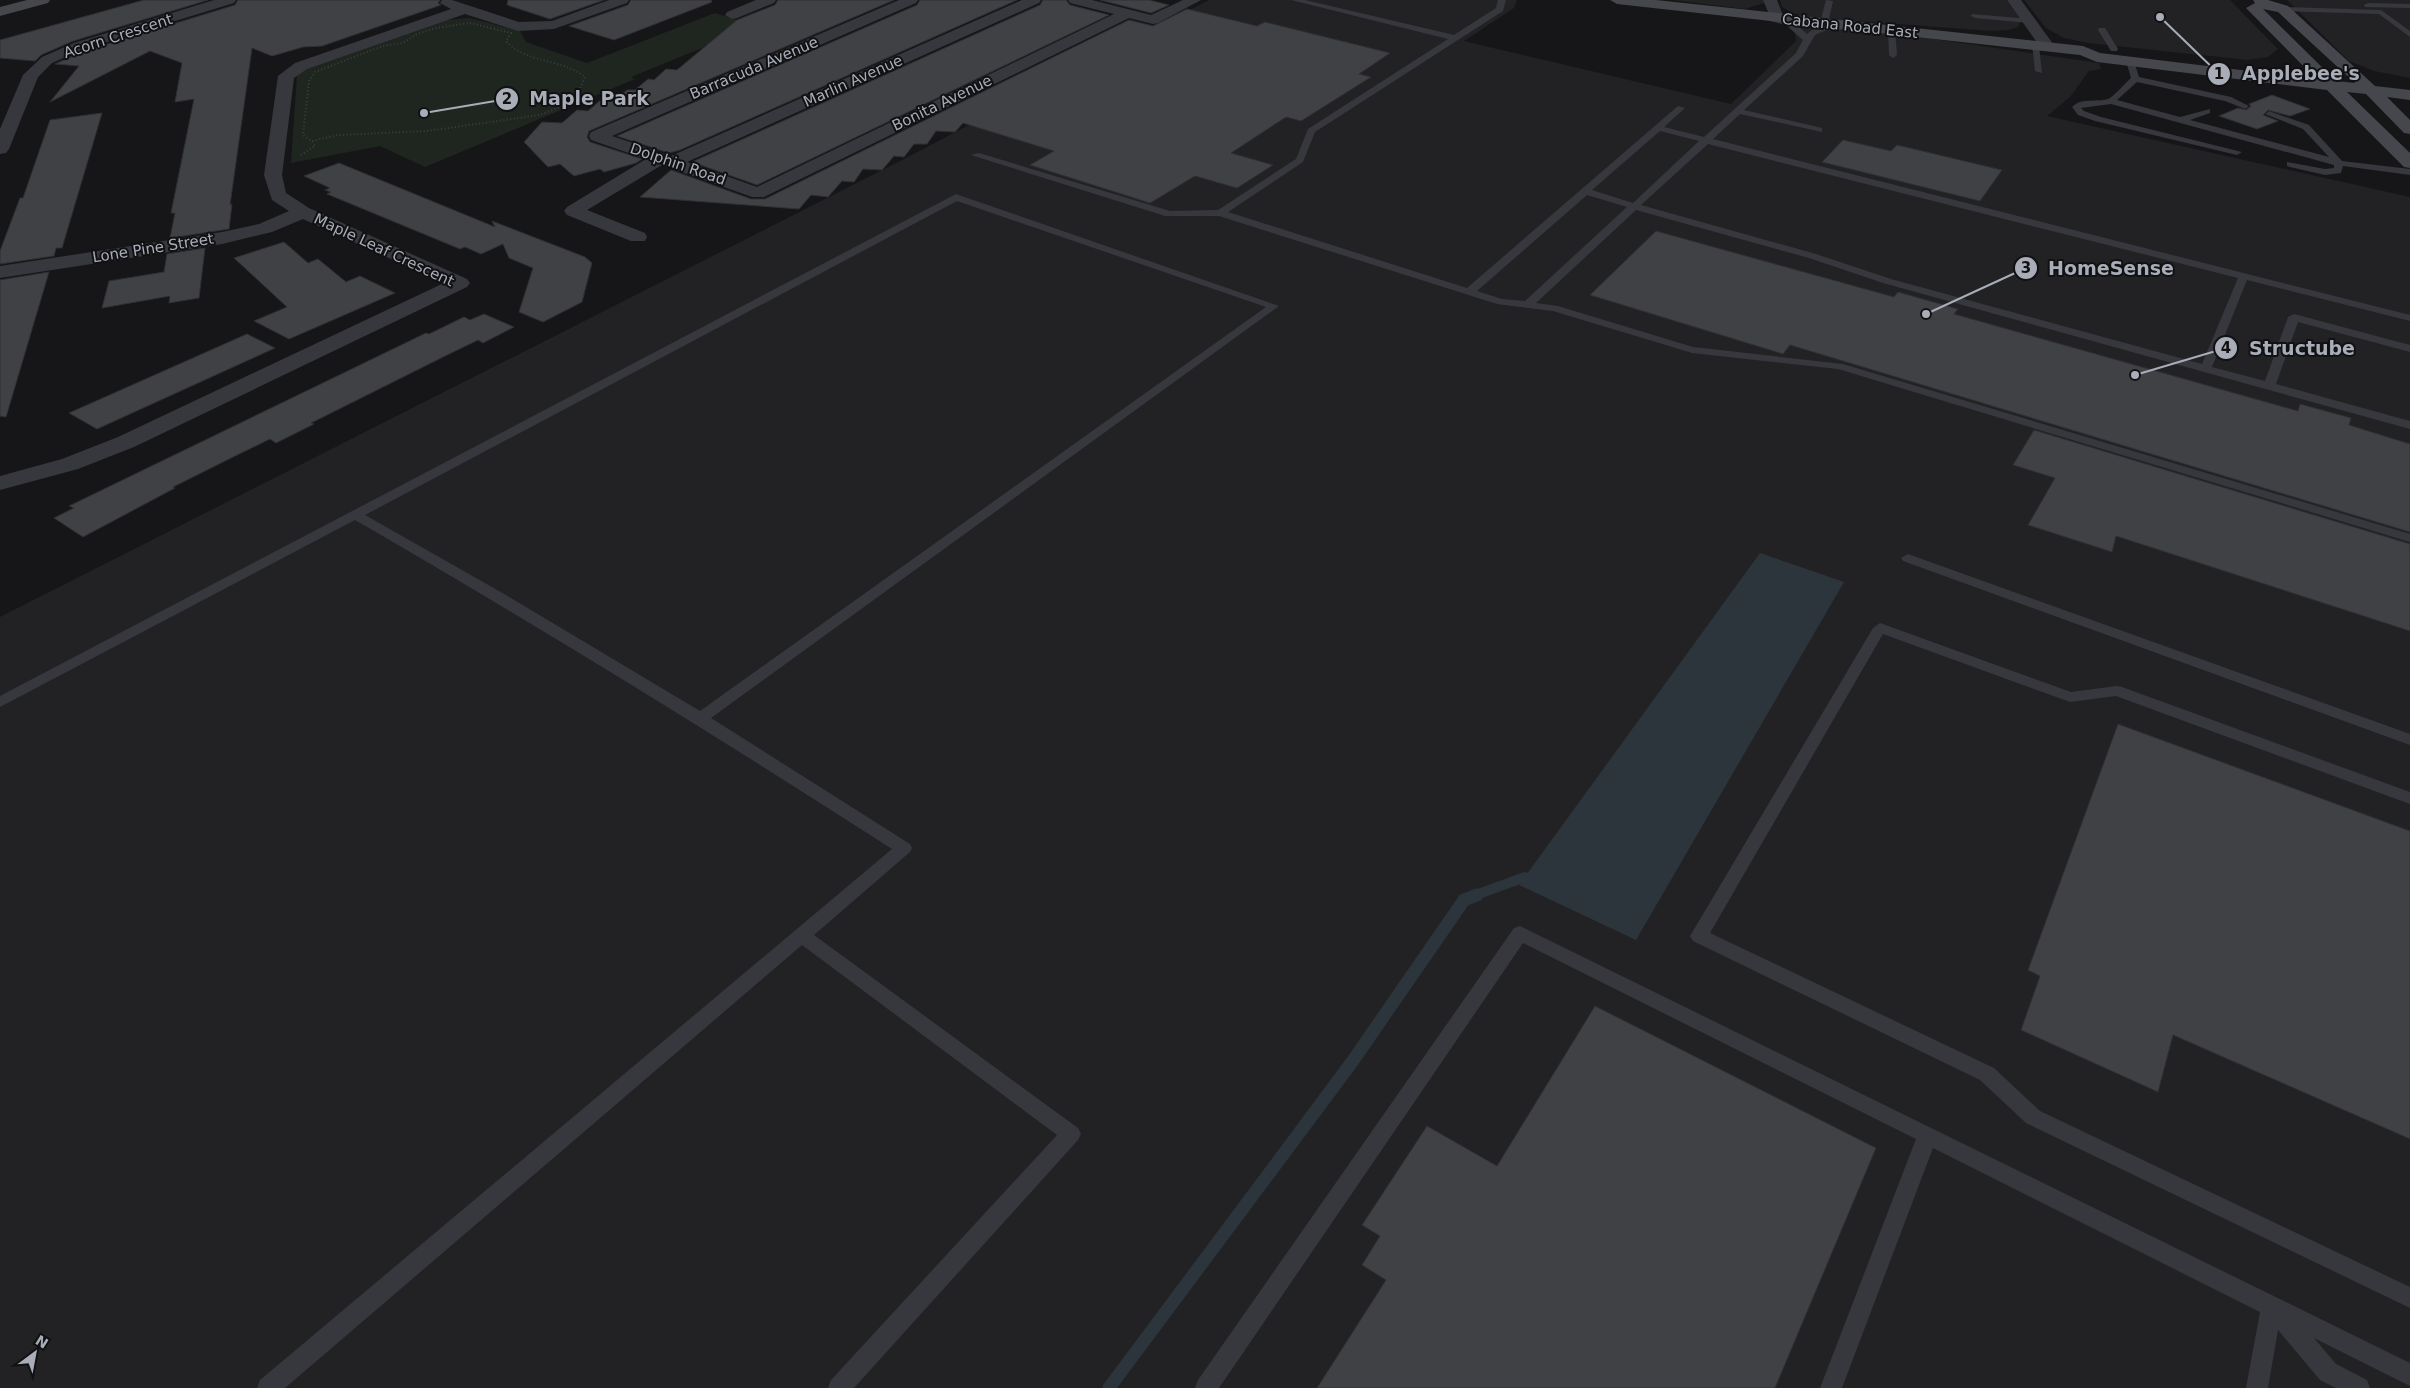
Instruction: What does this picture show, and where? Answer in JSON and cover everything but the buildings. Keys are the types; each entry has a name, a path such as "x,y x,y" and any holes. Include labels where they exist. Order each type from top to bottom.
{"main road":[{"path":"0,12 44,0"},
{"name":"Cabana Road East","path":"1617,0 1661,2 1770,17 2083,51 2097,57 2410,95"},
{"path":"2410,129 2283,9 2262,2 2253,8 2410,163"},
{"name":"Cabana Road East","path":"2083,51 2100,47 2410,82"}],"street":[{"name":"Acorn Crescent","path":"0,150 31,75 47,60 80,46 229,0"},
{"path":"436,0 518,27 554,25 622,0"},
{"path":"732,15 769,0"},
{"name":"Barracuda Avenue","path":"597,136 911,0"},
{"name":"Marlin Avenue","path":"638,237 573,211 667,160 1034,0"},
{"path":"1075,0 1153,20 1194,0"},
{"path":"1770,0 1770,17"},
{"path":"2014,0 2029,21 2042,47"},
{"name":"Maple Leaf Crescent","path":"0,483 70,464 126,442 460,284 303,212 278,196 273,175 286,76 301,66 465,9"},
{"name":"Bonita Avenue","path":"758,193 1127,14"},
{"name":"Dolphin Road","path":"597,136 758,193"},
{"name":"Lone Pine Street","path":"0,272 222,238 264,228 303,212"}],"lane":[{"path":"1294,0 1455,38"},
{"path":"1220,213 1300,160 1311,131 1500,10 1502,0"},
{"path":"2310,0 2313,3 2410,4"},
{"path":"2406,0 2410,4"},
{"path":"1824,23 1829,1"},
{"path":"2283,9 2410,12"},
{"path":"2381,12 2401,16"},
{"path":"2381,12 2410,35"},
{"path":"1975,16 2029,21"},
{"path":"1770,17 1789,23 1806,38"},
{"path":"1527,305 1800,54 1806,38 1814,31 1830,27 1856,26"},
{"path":"1891,30 1893,55"},
{"path":"2102,30 2114,49"},
{"path":"2039,71 2042,47"},
{"path":"2130,61 2135,79"},
{"path":"2111,100 2135,79"},
{"path":"2135,79 2245,106"},
{"path":"2237,152 2098,119 2081,114 2076,107 2084,103 2111,100 2231,135 2339,163 2410,172"},
{"path":"2223,105 2234,102"},
{"path":"1469,292 1681,108"},
{"path":"1738,110 1819,130"},
{"path":"2180,120 2207,111"},
{"path":"2269,118 2279,118 2306,127 2339,163 2338,171 2326,172 2290,164"},
{"path":"1657,128 2410,318"},
{"path":"2231,135 2251,128"},
{"path":"2180,138 2215,130"},
{"path":"976,155 1169,214 1220,213 1501,302 1554,308 1692,350 1839,366 2410,538"},
{"path":"1585,191 1633,207 1848,266 1887,281 2410,425"},
{"path":"0,702 956,197 1274,306 700,718"},
{"path":"2206,368 2244,275"},
{"path":"2269,386 2294,317 2410,349"},
{"path":"268,1388 904,848 700,718 501,598 355,515"},
{"path":"1908,558 2410,740"},
{"path":"2410,798 2117,691 2070,697 1880,628 1699,936 1987,1074 2032,1117 2410,1298"},
{"path":"1206,1388 1520,933 1927,1137 2410,1375"},
{"path":"801,935 1071,1134 839,1388"},
{"path":"1831,1388 1927,1137"},
{"path":"2257,1388 2272,1306"},
{"path":"2272,1306 2328,1372 2359,1388"}],"path":[{"path":"297,157 315,146 304,135 309,81 315,72 383,46 403,43 417,34 436,28 470,23 511,33 506,40 510,47 542,60 569,66 585,77 577,96 565,105 540,115 427,132 338,135 312,141"}],"shaded area":[{"path":"1209,0 1517,0 1514,8 1464,41 1731,104 1796,41 1795,33 1788,26 1770,19 1906,35 2099,63 2101,69 2089,71 2070,97 2047,116 2410,197 2410,1388 0,1388 0,617 904,159"},
{"path":"1673,0 1763,0 1764,3 1745,9"},
{"path":"1780,0 2007,0 2021,20 2018,27 2008,30 1991,31 1816,18 1792,13 1782,7"},
{"path":"2024,0 2230,0 2278,49 2268,57 2248,60 2088,43 2064,38 2046,28"},
{"path":"2287,0 2410,0 2410,78 2374,71 2349,61"},
{"path":"715,13 765,28 720,36 702,48 631,77 635,79 425,167 380,146 291,163 297,75 309,67 446,20 470,18 520,31 526,42 587,63"},
{"path":"1760,553 1844,582 1636,940 1519,885"}],"waterway":[{"path":"1473,896 1525,877"},
{"path":"1109,1388 1352,1062 1464,900 1477,895"}],"place":[{"name":"Applebee's","path":"2160,17"},
{"name":"Maple Park","path":"424,113"},
{"name":"HomeSense","path":"1926,314"},
{"name":"Structube","path":"2135,375"}]}
